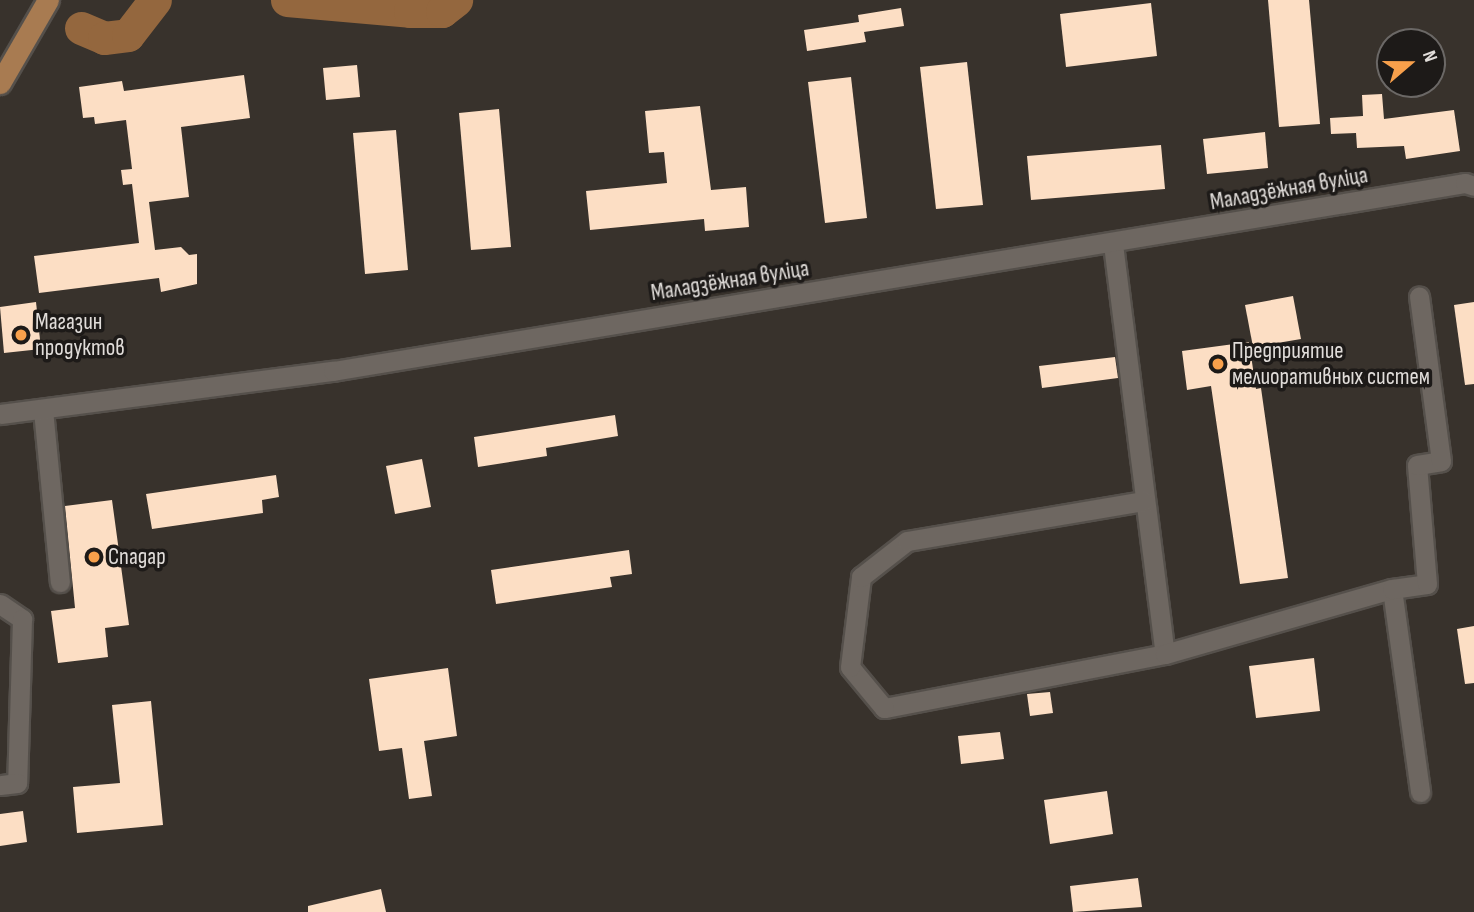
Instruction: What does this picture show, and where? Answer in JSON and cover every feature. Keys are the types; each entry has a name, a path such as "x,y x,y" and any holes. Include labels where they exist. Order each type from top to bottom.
{"main road":[{"path":"0,83 48,0"}],"street":[{"name":"Маладзёжная вуліца","path":"0,414 333,371 1470,185"},
{"path":"1113,244 1165,654"},
{"path":"1144,501 907,541 861,577 850,667 884,708 1165,654 1392,589 1427,584 1418,465 1441,461 1419,296"},
{"path":"43,410 60,582"},
{"path":"1392,589 1420,792"},
{"path":"0,604 22,620 10,712 17,783 0,785"}],"building":[{"path":"1268,0 1309,0 1320,124 1279,127"},
{"path":"1151,3 1157,56 1066,67 1060,14"},
{"path":"901,8 904,26 864,32 866,42 807,51 804,30 859,22 858,15"},
{"path":"967,62 983,205 936,209 920,67"},
{"path":"357,65 360,97 326,100 323,68"},
{"path":"244,75 250,118 181,127 189,197 149,202 155,250 181,247 189,255 197,254 197,284 161,292 159,278 39,293 34,256 139,243 132,184 123,185 121,170 132,169 126,120 95,124 94,117 83,118 79,87 122,81 124,91"},
{"path":"851,77 867,218 825,223 808,82"},
{"path":"1376,94 1376,98 1382,98 1384,119 1454,110 1460,151 1406,159 1404,146 1357,148 1356,133 1331,134 1330,118 1363,116 1362,95"},
{"path":"700,106 711,190 746,187 749,227 705,231 704,219 590,230 586,191 667,183 664,152 649,153 645,111"},
{"path":"499,109 511,247 471,250 459,113"},
{"path":"396,130 408,270 365,274 353,133"},
{"path":"1265,132 1268,168 1207,174 1203,139"},
{"path":"1161,145 1165,189 1031,200 1027,156"},
{"path":"1293,296 1301,339 1253,347 1245,305"},
{"name":"Магазин продуктов","path":"36,302 41,349 4,353 0,307"},
{"path":"1474,302 1474,384 1465,385 1454,305"},
{"path":"1249,342 1256,389 1261,388 1288,578 1240,584 1211,386 1187,390 1182,351"},
{"path":"1115,357 1118,378 1042,388 1039,366"},
{"path":"615,415 618,436 546,448 547,456 478,467 474,437"},
{"path":"422,459 431,507 395,514 386,466"},
{"path":"276,475 279,497 262,500 263,513 152,529 146,494"},
{"name":"Спадар","path":"112,500 129,625 105,628 108,657 58,663 51,611 75,608 65,506"},
{"path":"629,550 632,574 610,577 612,587 496,604 491,570"},
{"path":"1474,626 1474,683 1465,684 1457,629"},
{"path":"1314,658 1320,711 1256,718 1249,666"},
{"path":"448,668 457,736 424,741 432,796 409,799 402,748 379,751 369,679"},
{"path":"1050,692 1053,713 1030,716 1027,694"},
{"path":"151,701 163,825 77,833 73,787 120,783 112,705"},
{"path":"1000,732 1004,759 961,764 958,736"},
{"path":"1107,791 1113,834 1050,844 1044,800"},
{"path":"23,811 27,842 0,846 0,814"},
{"path":"1138,878 1142,907 1073,912 1070,886"},
{"path":"381,889 386,912 308,912 308,906"}],"waterway":[{"path":"81,28 104,38 128,35 155,0"},
{"path":"287,0 410,11 442,11 456,0"}],"place":[{"name":"Магазин продуктов","path":"21,335"},
{"name":"Предприятие мелиоративных систем","path":"1218,364"},
{"name":"Спадар","path":"94,557"}]}
